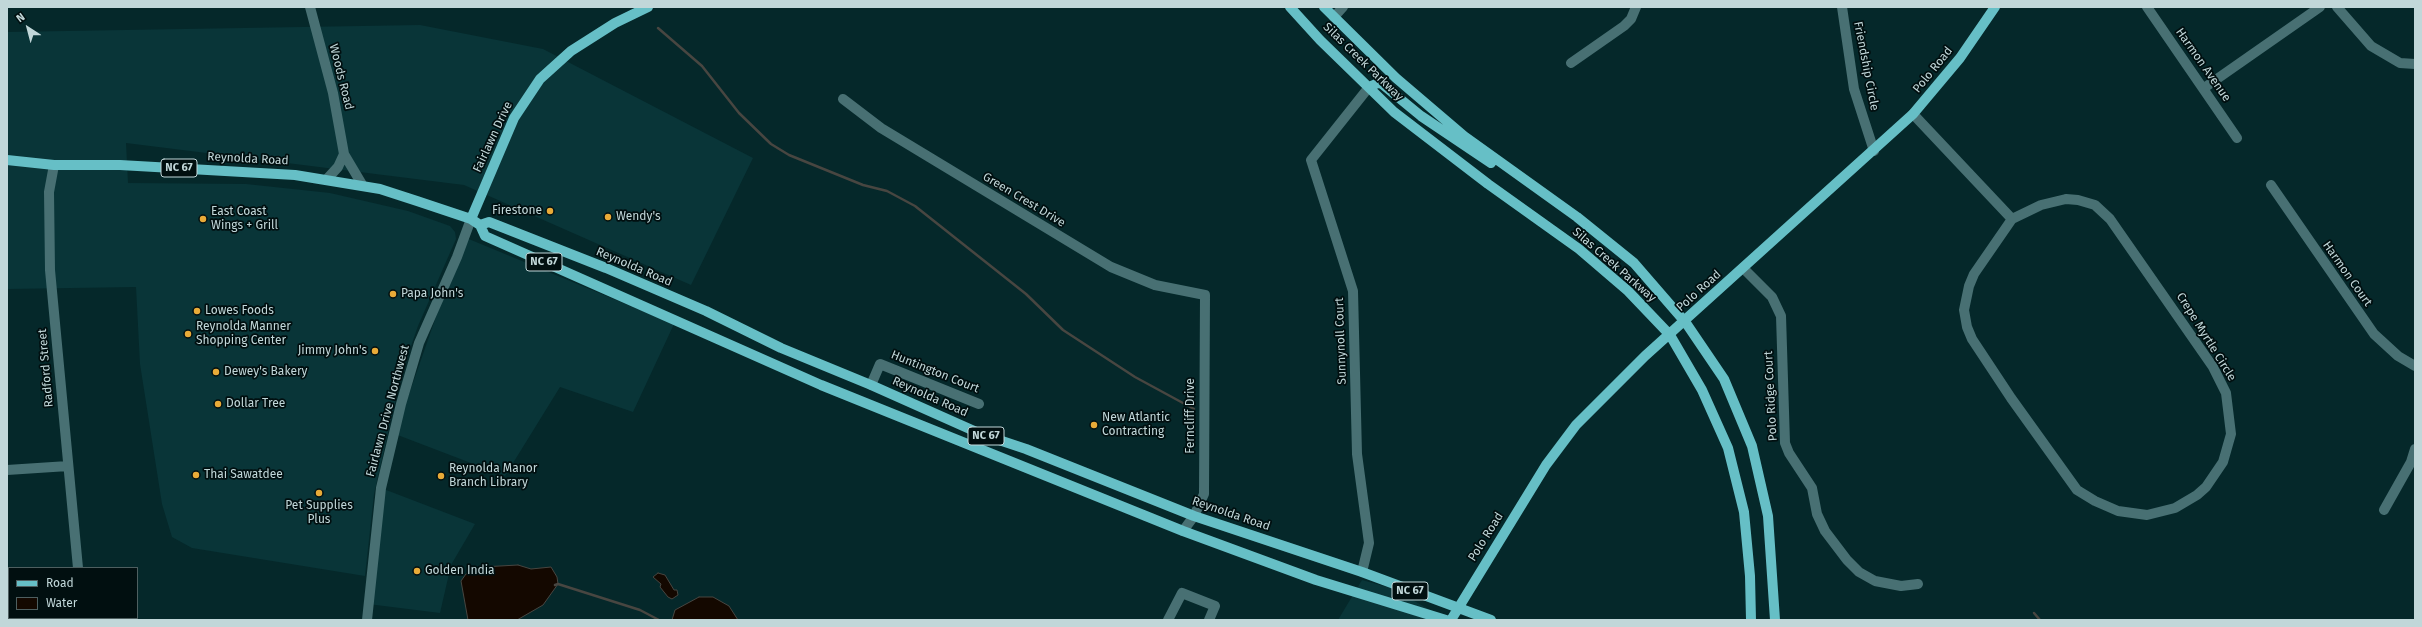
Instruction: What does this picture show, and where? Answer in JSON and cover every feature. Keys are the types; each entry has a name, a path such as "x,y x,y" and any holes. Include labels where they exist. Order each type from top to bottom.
{"main road":[{"name":"Fairlawn Drive","path":"470,218 514,118 540,79 571,51 615,23 648,7"},
{"name":"Silas Creek Parkway","path":"1290,7 1369,87 1400,116 1488,184 1579,249 1628,291 1670,335 1702,390 1728,448 1744,512 1750,576 1751,620"},
{"name":"Silas Creek Parkway","path":"1324,7 1396,78 1458,132 1577,217 1634,263 1686,323 1724,379 1752,446 1768,516 1775,620"},
{"name":"Polo Road","path":"1451,620 1550,459 1576,425 1645,356 1708,301 1913,114 1960,58 1996,7"},
{"path":"1369,87 1378,83 1382,84 1421,116 1467,149 1490,162 1508,168"},
{"name":"Reynolda Road","path":"7,160 54,165 120,165 252,171 327,179 363,186 470,218 480,225 486,236 821,385 1183,531 1316,580 1446,620"},
{"name":"Reynolda Road","path":"480,225 489,222 606,268 706,311 780,348 871,385 981,434 1026,449 1109,484 1194,516 1362,572 1491,620"}],"street":[{"name":"Woods Road","path":"310,7 333,93 344,154 363,186"},
{"path":"1334,17 1343,7"},
{"path":"1571,63 1624,26 1631,19 1636,7"},
{"name":"Friendship Circle","path":"1842,7 1854,89 1874,151"},
{"name":"Harmon Avenue","path":"2147,7 2237,138"},
{"path":"2204,88 2320,7"},
{"path":"2337,7 2371,46 2400,63 2415,64"},
{"name":"Sunnynoll Court","path":"1362,572 1369,543 1357,454 1353,291 1311,160 1369,87"},
{"name":"Green Crest Drive","path":"843,99 881,128 1111,268 1155,284 1205,295"},
{"path":"1913,114 2012,218"},
{"path":"327,179 338,167 344,154"},
{"name":"Radford Street","path":"54,165 50,192 50,270 78,567"},
{"name":"Harmon Court","path":"2271,185 2374,334 2398,356 2415,366"},
{"name":"Crepe Myrtle Circle","path":"2066,199 2086,202 2102,209 2147,270 2213,367 2226,393 2231,434 2223,462 2217,474 2206,487 2187,502 2159,513 2139,514 2106,507 2077,490 2051,457 1972,339 1967,327 1964,310 1969,286 1982,262 2012,218 2041,205 2066,199"},
{"name":"Fairlawn Drive Northwest","path":"367,620 381,488 401,404 419,344 459,250 470,218"},
{"name":"Polo Ridge Court","path":"1743,268 1772,297 1781,316 1785,443 1789,453 1812,488 1817,514 1825,531 1847,560 1859,572 1875,581 1901,586 1918,584"},
{"name":"Ferncliff Drive","path":"1183,531 1194,516 1204,494 1205,295"},
{"name":"Huntington Court","path":"871,385 880,364 980,404"},
{"path":"2384,510 2411,462 2415,449"},
{"path":"7,470 68,466"},
{"path":"1168,620 1182,593 1215,606 1209,620"}],"shaded area":[{"path":"420,25 543,49 753,158 691,285 464,185 126,143 128,183 246,184 330,193 408,211 450,226 455,232 456,239 418,326 402,372 374,494 365,576 192,548 172,537 162,504 140,364 136,287 7,289 7,32"},
{"path":"464,237 674,324 633,412 560,387 505,476 395,434"},
{"path":"381,488 475,524 451,565 440,613 368,604"},
{"path":"1362,580 1391,588 1448,620 1338,620"}],"water":[{"path":"518,565 531,569 551,567 557,577 558,584 543,605 517,620 468,620 461,581 466,574 482,567"},
{"path":"658,573 665,575 674,590 677,590 678,595 672,599 668,597 660,587 661,584 653,577"},
{"path":"699,597 713,597 729,606 738,620 672,620 675,610"}],"waterway":[{"path":"658,28 702,66 739,113 771,144 789,155 863,185 887,191 915,206 1026,294 1063,330 1135,377 1194,409"},
{"path":"555,585 558,584 640,610 659,620"},
{"path":"2034,613 2040,620"}],"place":[{"name":"Firestone","path":"550,211"},
{"name":"Wendy's","path":"608,217"},
{"name":"East Coast Wings + Grill","path":"203,219"},
{"name":"Papa John's","path":"393,294"},
{"name":"Lowes Foods","path":"197,311"},
{"name":"Reynolda Manner Shopping Center","path":"188,334"},
{"name":"Jimmy John's","path":"375,351"},
{"name":"Dewey's Bakery","path":"216,372"},
{"name":"Dollar Tree","path":"218,404"},
{"name":"New Atlantic Contracting","path":"1094,425"},
{"name":"Thai Sawatdee","path":"196,475"},
{"name":"Reynolda Manor Branch Library","path":"441,476"},
{"name":"Pet Supplies Plus","path":"319,493"},
{"name":"Golden India","path":"417,571"}]}
